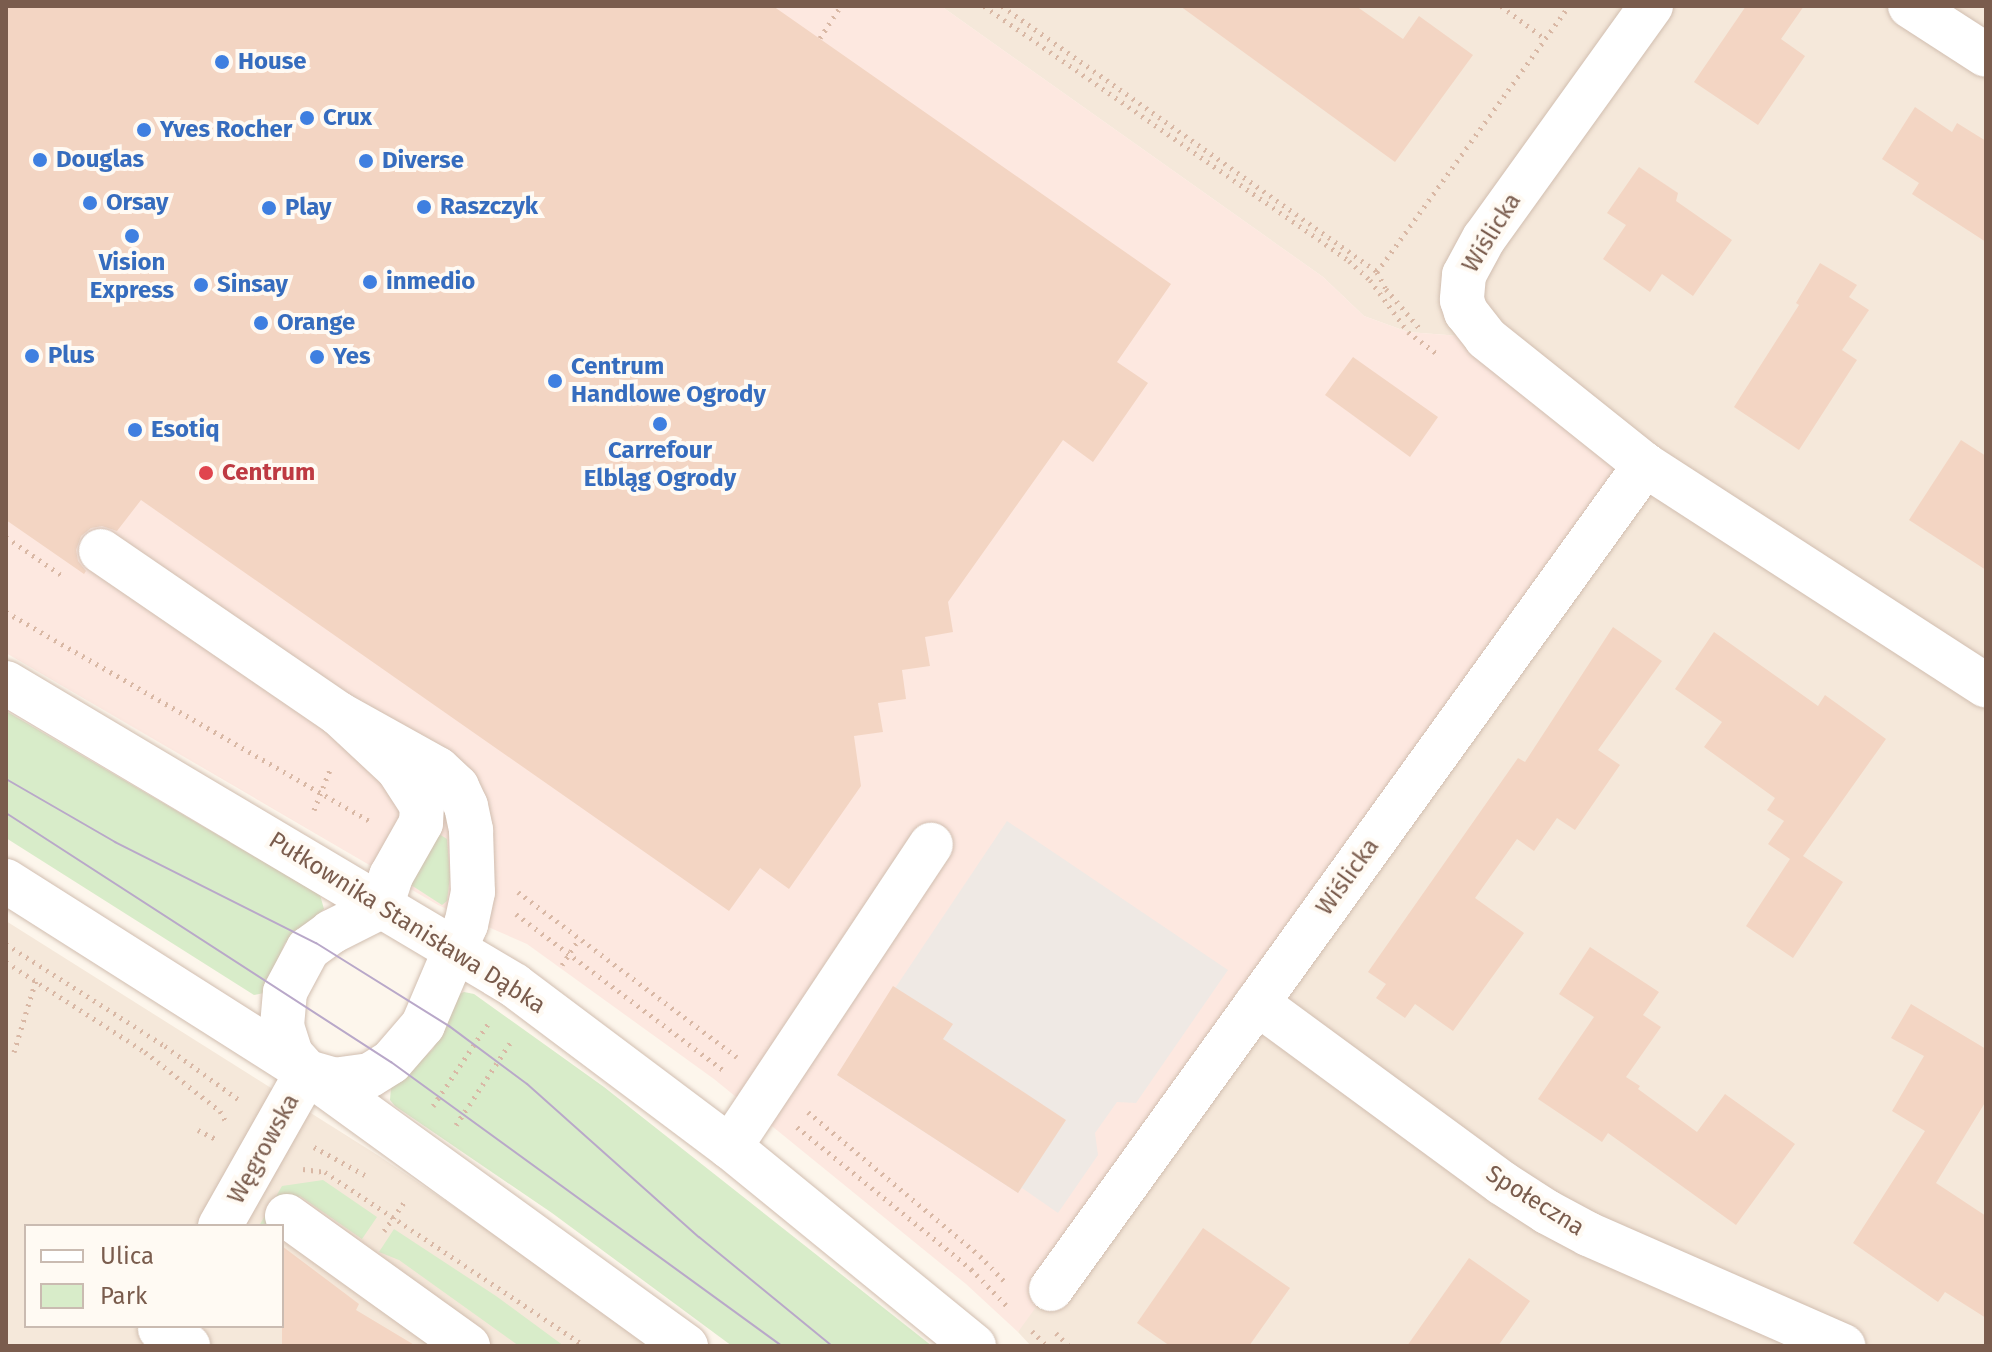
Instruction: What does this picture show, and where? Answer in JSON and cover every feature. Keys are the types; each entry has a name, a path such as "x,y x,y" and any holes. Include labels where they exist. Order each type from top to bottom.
{"street":[{"name":"Wiślicka","path":"1651,6 1467,266 1462,286 1466,312 1486,338 1645,465 1986,686"},
{"path":"1910,6 1986,55"},
{"name":"Wiślicka","path":"1038,1302 1645,465"},
{"path":"101,551 339,714 419,757 457,787 471,830 473,892 455,949 423,1025 391,1062 353,1079 335,1080 307,1072 291,1054 282,1026 284,997 293,972 308,949 331,932 381,907 391,876 421,823 422,806 398,769 339,714"},
{"name":"Pułkownika Stanisława Dąbka","path":"6,683 526,994 730,1147 974,1346"},
{"path":"730,1147 931,845"},
{"path":"6,881 307,1072 686,1346"},
{"name":"Społeczna","path":"1257,1003 1502,1183 1547,1212 1588,1234 1843,1346"},
{"name":"Węgrowska","path":"221,1224 307,1072"},
{"path":"287,1216 468,1346"}],"path":[{"path":"820,38 841,6"},
{"path":"984,6 1349,261 1370,280 1408,332 1444,359"},
{"path":"1002,6 1377,272 1569,6"},
{"path":"1501,6 1544,38"},
{"path":"6,612 321,795 410,843"},
{"path":"472,869 507,885 773,1082 1038,1302 1069,1346"},
{"path":"6,944 165,1046 277,1128 381,1183 419,1153 526,994 546,937"},
{"path":"395,1216 419,1153 526,994 579,939"},
{"path":"14,1052 36,980"}],"shaded area":[{"path":"6,6 941,6 1323,277 1364,316 1408,332 1486,338 1645,465 1018,1332 966,1284 714,1079 527,944 438,905 6,653"},
{"path":"941,6 1986,6 1986,1346 1031,1346 1018,1332 1486,338 1408,332 1364,316 1323,277"},
{"path":"1007,821 1228,970 1136,1103 1117,1102 1095,1133 1098,1155 1058,1213 1022,1188 1018,1193 837,1075"},
{"path":"6,921 379,1156 512,1246 648,1346 6,1346"}],"green space":[{"path":"6,711 320,895 324,909 285,943 264,993 254,995 6,838"},
{"path":"439,834 447,839 450,877 447,901 442,905 408,883"},
{"path":"459,994 474,994 604,1087 932,1346 732,1346 552,1213 395,1106 390,1100 391,1087 433,1049"},
{"path":"323,1180 377,1217 362,1239 300,1196 276,1212 269,1224 260,1224 282,1186"},
{"path":"394,1229 496,1296 564,1346 519,1346 399,1260 379,1252"}],"building":[{"name":"Centrum Handlowe Ogrody","path":"6,6 773,6 1171,284 1117,362 1148,383 1093,462 1063,440 948,602 953,632 925,637 930,666 902,670 906,699 878,703 883,732 854,736 861,786 789,889 760,868 729,911 141,500 117,531 102,526 91,528 81,536 76,550 78,561 86,571 84,574 6,520"},
{"path":"1180,6 1356,6 1403,39 1419,16 1473,55 1395,162"},
{"path":"1746,6 1804,6 1781,39 1805,56 1758,125 1694,82"},
{"path":"1915,107 1952,132 1957,123 1986,141 1986,242 1912,194 1919,183 1882,159"},
{"path":"1639,167 1678,193 1676,201 1732,240 1693,296 1662,274 1650,292 1603,259 1626,225 1607,213"},
{"path":"1820,263 1857,285 1849,297 1869,310 1842,350 1857,360 1799,450 1734,407 1799,305 1796,303"},
{"path":"1353,357 1438,417 1410,457 1325,395"},
{"path":"1961,440 1986,456 1986,570 1909,520"},
{"path":"1613,627 1662,661 1598,750 1620,765 1575,830 1557,818 1534,851 1517,839 1475,898 1524,933 1453,1031 1415,1004 1405,1018 1376,998 1386,984 1368,972 1518,758 1525,762"},
{"path":"1714,632 1818,706 1825,695 1886,739 1803,856 1843,882 1793,958 1746,926 1790,859 1768,844 1784,821 1767,810 1775,798 1704,747 1722,722 1675,689"},
{"path":"1590,947 1659,992 1643,1015 1661,1027 1626,1077 1640,1086 1638,1089 1697,1132 1725,1094 1795,1144 1736,1225 1608,1133 1602,1142 1538,1099 1594,1017 1559,994"},
{"path":"893,986 953,1024 943,1039 1066,1120 1018,1193 837,1075"},
{"path":"1911,1004 1986,1049 1986,1101 1936,1183 1986,1216 1986,1318 1945,1292 1938,1302 1853,1243 1925,1131 1892,1111 1924,1056 1891,1038"},
{"path":"1203,1228 1290,1288 1249,1346 1170,1346 1137,1323"},
{"path":"284,1248 359,1304 356,1310 416,1346 282,1346"},
{"path":"1469,1258 1530,1301 1498,1346 1407,1346"}],"tram line":[{"path":"6,779 115,842 316,943 449,1026 527,1084 699,1237 832,1346"},
{"path":"6,813 391,1062 782,1346"}],"place":[{"name":"House","path":"222,62"},
{"name":"Crux","path":"307,118"},
{"name":"Yves Rocher","path":"144,130"},
{"name":"Douglas","path":"40,160"},
{"name":"Diverse","path":"366,161"},
{"name":"Orsay","path":"90,203"},
{"name":"Raszczyk","path":"424,207"},
{"name":"Play","path":"269,208"},
{"name":"Vision Express","path":"132,236"},
{"name":"inmedio","path":"370,282"},
{"name":"Sinsay","path":"201,285"},
{"name":"Orange","path":"261,323"},
{"name":"Plus","path":"32,356"},
{"name":"Yes","path":"317,357"},
{"name":"Centrum Handlowe Ogrody","path":"555,381"},
{"name":"Carrefour Elbląg Ogrody","path":"660,424"},
{"name":"Esotiq","path":"135,430"},
{"name":"Centrum","path":"206,473"}]}
